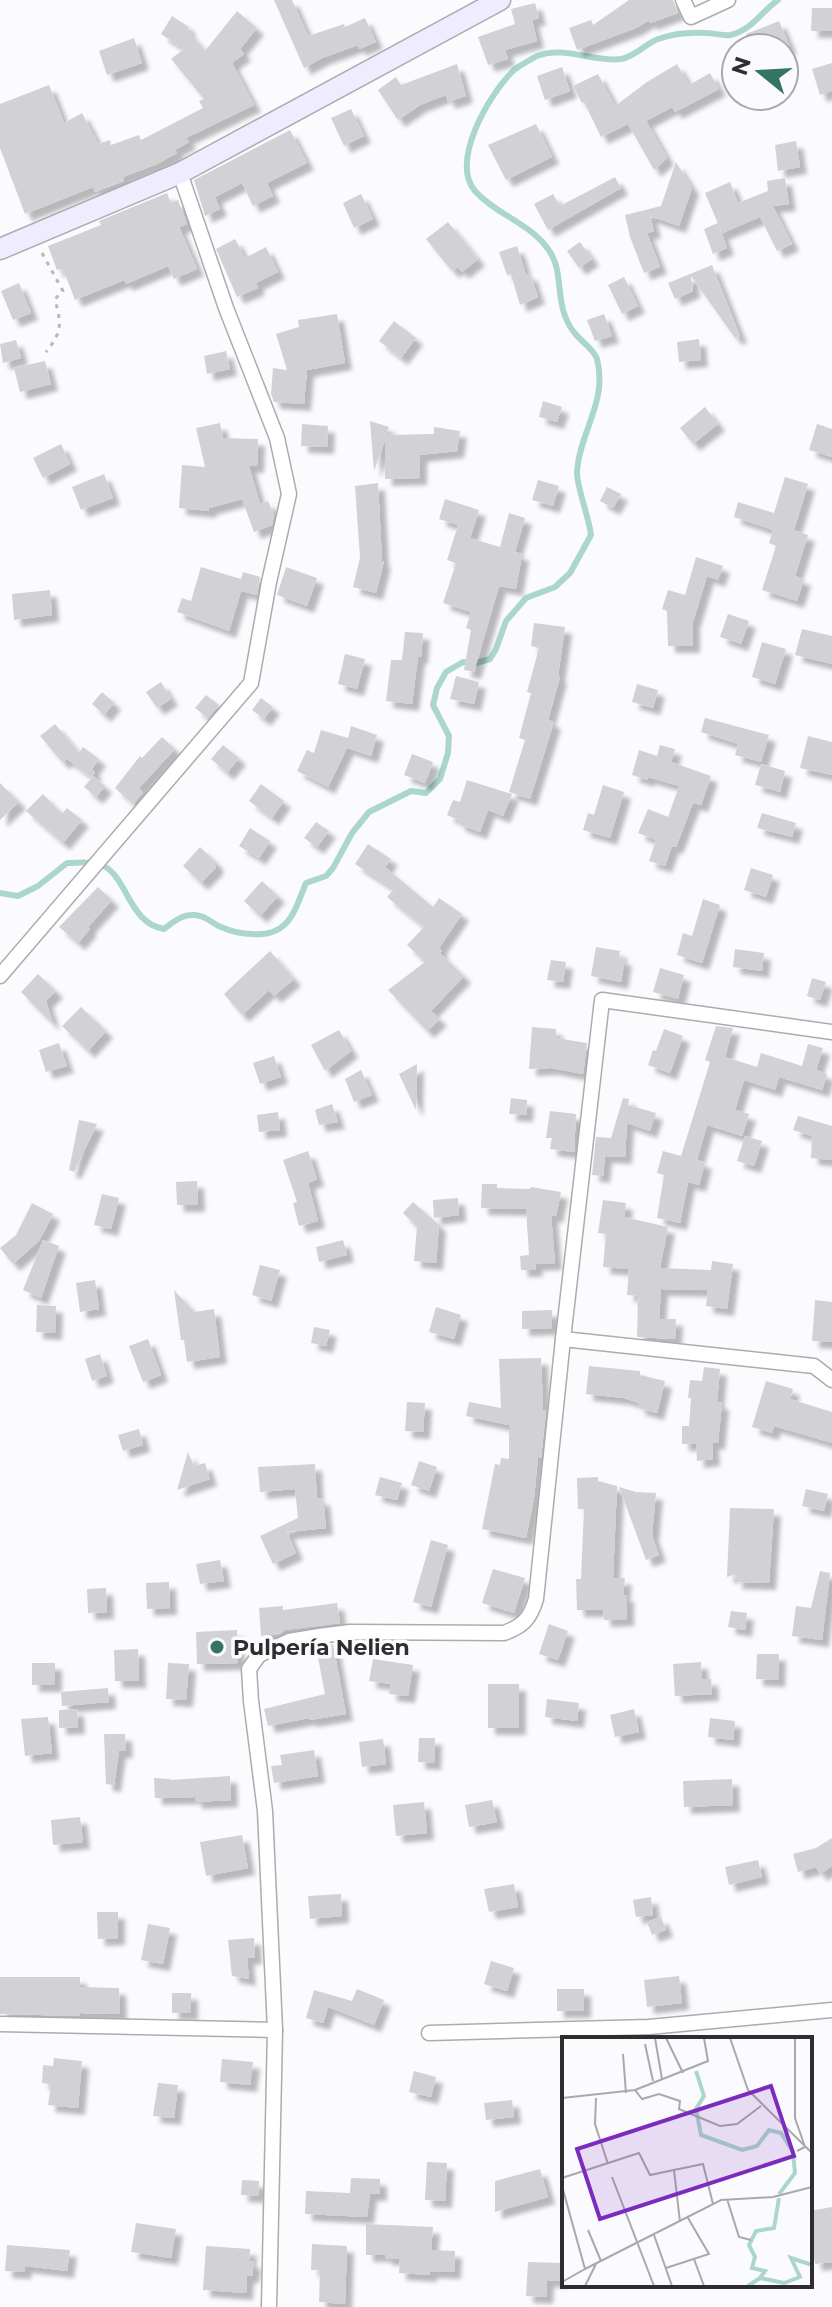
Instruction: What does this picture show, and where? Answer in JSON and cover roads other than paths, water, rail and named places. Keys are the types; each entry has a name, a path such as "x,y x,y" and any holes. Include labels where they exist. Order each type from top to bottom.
{"street":[{"path":"0,249 180,173 500,0"},
{"path":"683,0 691,17 728,0"},
{"path":"0,976 251,683 289,494 277,438 226,308 180,173"},
{"path":"269,2307 275,2030 265,1811 249,1669 259,1655 289,1641 350,1632 504,1633 521,1627 531,1616 536,1599 602,1000 832,1032"},
{"path":"563,1339 814,1366 832,1380"},
{"path":"429,2033 649,2027 832,2010"},
{"path":"0,2024 275,2030"}],"waterway":[{"path":"0,893 18,896 38,886 67,863 95,863 109,869 142,918 152,925 164,929 180,918 196,915 236,932 264,934 282,927 288,920 306,883 326,876 333,868 352,833 369,812 411,791 426,793 440,779 448,753 449,736 433,705 437,688 446,672 463,662 476,663 490,659 506,621 526,598 555,587 570,573 591,535 577,471 599,389 597,359 567,320 554,259 543,242 493,207 475,191 468,178 467,163 476,129 503,82 537,56 557,52 621,59 653,41 669,36 694,33 730,35 750,25 778,0"}],"place":[{"name":"Pulpería Nelien","path":"217,1647"}]}
